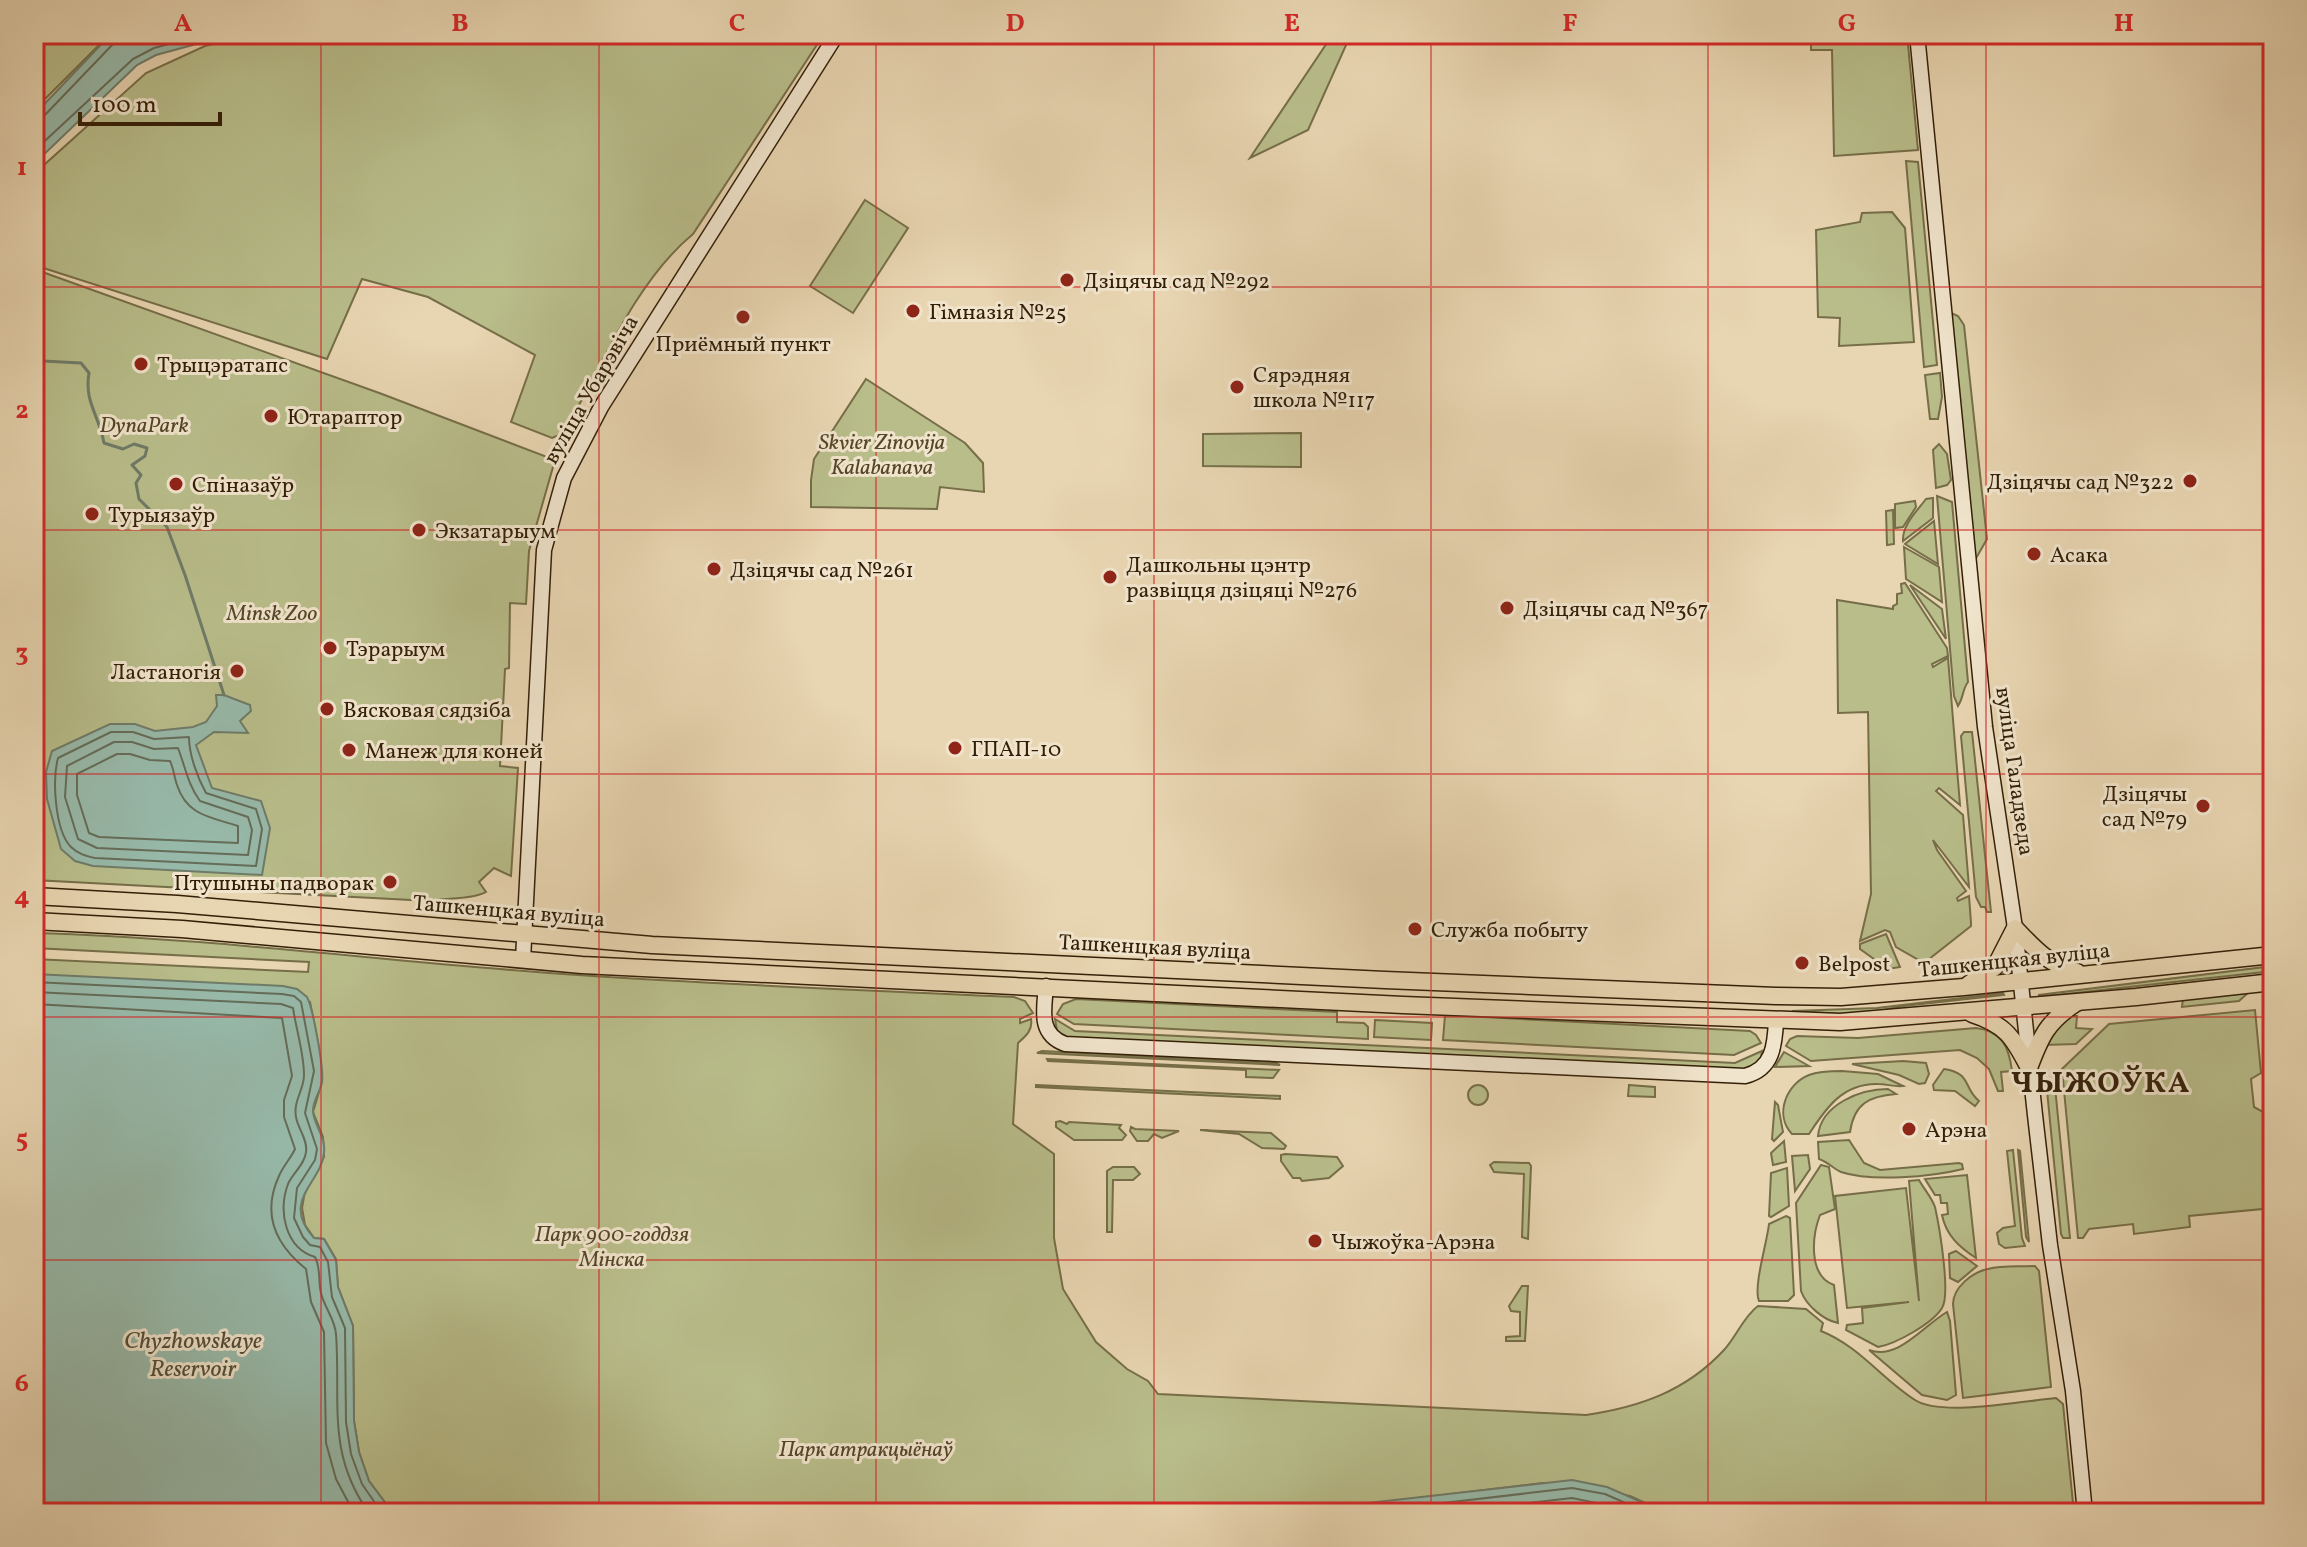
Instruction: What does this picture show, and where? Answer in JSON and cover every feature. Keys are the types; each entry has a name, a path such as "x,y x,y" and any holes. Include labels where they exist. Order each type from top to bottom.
{"main road":[{"name":"вуліца Убарэвіча","path":"523,960 544,550 564,478 571,459 601,407 837,34"},
{"name":"вуліца Галадзеда","path":"1917,34 1985,727 2015,928 2050,1245 2073,1391 2085,1513"},
{"name":"Ташкенцкая вуліца","path":"34,896 193,905 652,945 1776,996 1841,997 1964,987 2273,955"},
{"name":"Ташкенцкая вуліца","path":"34,921 182,929 523,960 1776,1020 1857,1022 2273,982"},
{"path":"1964,987 1995,967 2015,928 2052,963 2086,974"},
{"path":"1047,963 1043,1020 1054,1039 1065,1044 1304,1057 1745,1076 1760,1071 1772,1055 1775,1047 1776,996"},
{"path":"2029,1068 2047,1027 2078,1002"},
{"path":"1965,1011 1990,1019 2002,1027 2013,1038 2029,1068"}],"green space":[{"path":"34,34 110,34 34,110"},
{"path":"252,34 824,34 693,234 672,254 636,301 564,433 552,438 511,422 535,355 428,297 362,279 327,359 34,265 34,174 146,73 205,46"},
{"path":"1333,34 1351,34 1308,130 1250,158"},
{"path":"1811,34 1907,34 1918,150 1834,156 1832,50 1811,50"},
{"path":"1906,161 1918,162 1937,365 1924,367"},
{"path":"865,200 908,228 853,313 810,286"},
{"path":"1892,212 1905,228 1914,342 1839,346 1840,318 1818,317 1816,230 1860,222 1862,213"},
{"name":"Minsk Zoo","path":"34,269 382,394 555,460 529,551 526,604 510,603 509,668 505,669 500,766 518,768 511,876 494,868 479,882 486,892 430,901 34,880 34,374 41,354 34,334"},
{"path":"1951,313 1958,316 1964,325 1987,539 1975,560"},
{"path":"1940,373 1942,397 1938,419 1930,419 1925,375"},
{"name":"Skvier Zinovija Kalabanava","path":"866,379 965,443 983,463 984,492 940,487 937,509 811,507 814,459"},
{"path":"1301,433 1301,467 1203,466 1203,434"},
{"path":"1939,444 1947,454 1951,480 1947,485 1936,488 1933,450"},
{"path":"1937,496 1952,502 1968,682 1958,706 1954,696"},
{"path":"1933,498 1933,518 1903,541 1911,518 1926,499"},
{"path":"1915,501 1916,507 1903,527 1895,528 1895,504"},
{"path":"1893,510 1894,544 1887,545 1886,511"},
{"path":"1934,521 1938,564 1905,544"},
{"path":"1904,547 1939,567 1942,602 1906,579"},
{"path":"1905,583 1947,648 1948,656 1932,664 1933,667 1948,658 1960,805 1939,788 1936,791 1963,815 1969,887 1933,840 1966,891 1957,898 1958,901 1969,896 1971,923 1924,963 1896,947 1890,932 1885,930 1860,941 1871,894 1868,712 1838,713 1837,600 1893,609 1897,604 1897,594 1902,593 1901,584"},
{"path":"1910,585 1942,609 1946,639"},
{"path":"1964,732 1972,732 1991,912 1981,907 1976,897 1961,736"},
{"name":"Парк 900-годдзя Мінска","path":"34,933 238,945 578,975 1014,997 1025,1001 1033,1013 1020,1019 1020,1023 1031,1019 1031,1026 1018,1043 1013,1124 1054,1154 1054,1238 1063,1289 1096,1342 1127,1369 1148,1381 1158,1394 1586,1415 1643,1402 1694,1376 1724,1350 1748,1315 1758,1306 1806,1309 1823,1323 1821,1331 1847,1345 1903,1392 1927,1405 1962,1408 2056,1398 2063,1404 2074,1513 1667,1513 1630,1496 1543,1483 1351,1506 1328,1513 393,1513 369,1481 359,1452 354,1421 353,1326 338,1287 336,1259 324,1239 314,1238 305,1225 302,1208 305,1191 324,1157 323,1137 313,1112 319,1092 319,1048 310,1002 34,974 34,959 308,972 309,962 34,948"},
{"path":"1886,934 1900,967 1888,969 1860,949 1860,944"},
{"path":"2273,966 2273,971 2039,997 2039,995"},
{"path":"2250,991 2239,1001 2182,1007 2183,998"},
{"path":"2003,993 1858,1015 1792,1011 1877,1008"},
{"path":"1076,999 1337,1012 1337,1022 1364,1023 1368,1027 1368,1039 1074,1024 1057,1014 1063,1004"},
{"path":"2255,1010 2261,1073 2251,1079 2254,1107 2265,1113 2273,1208 2189,1216 2190,1227 2134,1234 2133,1224 2089,1229 2083,1238 2078,1238 2062,1069 2109,1024"},
{"path":"1445,1015 1750,1031 1761,1043 1734,1055 1443,1040"},
{"path":"2067,1016 2077,1016 2076,1028 2092,1029 2076,1044 2044,1045"},
{"path":"1055,1019 1075,1031 1735,1063 1762,1051 1756,1065 1742,1070 1067,1039 1057,1031"},
{"path":"1375,1020 1432,1023 1431,1040 1374,1037"},
{"path":"1976,1028 1998,1037 2009,1055 2012,1071 2001,1072 2003,1091 1998,1091 1989,1069 1977,1058 1960,1050 1811,1061 1786,1046 1790,1039 1797,1036 1858,1038"},
{"path":"1784,1052 1809,1066 1775,1067"},
{"path":"1037,1053 1276,1063 1280,1065"},
{"path":"1047,1059 1279,1070 1273,1078 1246,1077 1246,1070"},
{"path":"1926,1063 1929,1074 1925,1083 1919,1084 1899,1075 1852,1064"},
{"path":"1944,1069 1963,1077 1979,1101 1975,1106 1955,1091 1934,1090 1933,1085"},
{"path":"1842,1071 1878,1074 1903,1086 1878,1084 1855,1088 1829,1106 1809,1134 1792,1134 1783,1109 1794,1085 1813,1074"},
{"path":"2046,1080 2055,1087 2070,1238 2063,1238 2061,1234"},
{"path":"1478,1085 1485,1088 1488,1095 1485,1102 1478,1105 1471,1102 1468,1095 1471,1088"},
{"path":"1629,1085 1655,1087 1655,1097 1628,1096"},
{"path":"1036,1087 1280,1096 1280,1099"},
{"path":"1888,1089 1896,1094 1864,1103 1855,1115 1850,1132 1818,1136 1826,1115 1844,1100 1866,1092"},
{"path":"1775,1102 1783,1132 1774,1141 1772,1139"},
{"path":"1056,1122 1067,1124 1121,1125 1119,1128 1126,1135 1122,1140 1074,1140 1056,1127"},
{"path":"1131,1127 1179,1131 1162,1138 1154,1134 1148,1141 1137,1141 1130,1131"},
{"path":"1200,1130 1271,1133 1286,1146 1284,1149 1262,1148 1239,1134"},
{"path":"1849,1140 1864,1163 1880,1170 1959,1163 1963,1169 1918,1176 1868,1177 1841,1172 1819,1159 1818,1142"},
{"path":"1784,1141 1786,1162 1773,1165 1771,1153"},
{"path":"2013,1150 2025,1246 2005,1248 1999,1244 1997,1233 2003,1228 2015,1226 2007,1151"},
{"path":"2020,1151 2029,1242 2026,1237"},
{"path":"1281,1155 1337,1157 1343,1166 1329,1178 1302,1181 1293,1178 1281,1161"},
{"path":"1808,1155 1810,1169 1795,1191 1792,1156"},
{"path":"1494,1162 1529,1163 1531,1166 1528,1239 1522,1237 1524,1174 1494,1172 1490,1165"},
{"path":"1821,1165 1829,1167 1835,1209 1820,1215 1814,1254 1820,1273 1834,1285 1838,1323 1816,1311 1801,1291 1796,1203"},
{"path":"1113,1167 1134,1167 1140,1174 1133,1180 1113,1180 1112,1232 1107,1232 1107,1171"},
{"path":"1787,1168 1789,1206 1771,1217 1771,1173"},
{"path":"1967,1175 1976,1258 1950,1234 1942,1215 1948,1214 1947,1203 1941,1203 1940,1195 1935,1195 1925,1179"},
{"path":"1919,1180 1935,1207 1943,1259 1944,1300 1942,1308 1923,1326 1878,1347 1846,1330 1847,1325 1863,1323 1862,1308 1909,1302 1847,1308 1835,1196 1906,1188 1919,1301 1909,1181"},
{"path":"1786,1216 1790,1218 1794,1295 1788,1301 1759,1301 1759,1275 1769,1224"},
{"path":"1956,1251 1977,1266 1958,1282 1950,1278 1949,1254"},
{"path":"2035,1266 2039,1271 2051,1387 1963,1398 1953,1304 1956,1292 1970,1277 1982,1271"},
{"path":"1522,1286 1528,1286 1525,1341 1506,1341 1506,1337 1520,1336 1520,1312 1511,1311 1509,1306"},
{"path":"1947,1312 1956,1395 1947,1400 1922,1395 1869,1350 1890,1351"}],"water":[{"path":"111,34 233,34 156,55 137,65 34,164 34,115"},
{"path":"216,695 250,705 251,711 240,721 248,733 214,732 196,745 212,788 261,801 270,828 262,875 93,866 75,861 61,849 47,799 46,772 52,751 110,724 135,724 155,731 193,727 206,722 217,706"},
{"name":"Chyzhowskaye Reservoir","path":"34,974 283,986 297,989 307,997 320,1052 322,1082 313,1112 324,1153 301,1203 301,1213 314,1238 324,1239 336,1260 338,1287 353,1326 354,1421 359,1452 369,1481 393,1513 34,1513"},
{"path":"1572,1480 1607,1487 1667,1513 1328,1513 1368,1503"}],"waterway":[{"path":"43,361 81,363 89,373 90,401 104,443 123,449 134,444 147,448 145,456 132,465 141,475 136,483 139,499 167,527 224,695"}],"place":[{"name":"Дзіцячы сад №292","path":"1067,280"},
{"name":"Гімназія №25","path":"913,311"},
{"name":"Приёмный пункт","path":"743,317"},
{"name":"Трыцэратапс","path":"141,364"},
{"name":"Сярэдняя школа №117","path":"1237,387"},
{"name":"Ютараптор","path":"271,416"},
{"name":"Дзіцячы сад №322","path":"2190,481"},
{"name":"Спіназаўр","path":"176,484"},
{"name":"Турыязаўр","path":"92,514"},
{"name":"Экзатарыум","path":"419,530"},
{"name":"Асака","path":"2034,554"},
{"name":"Дзіцячы сад №261","path":"714,569"},
{"name":"Дашкольны цэнтр развіцця дзіцяці №276","path":"1110,577"},
{"name":"Дзіцячы сад №367","path":"1507,608"},
{"name":"Тэрарыум","path":"330,648"},
{"name":"Ластаногія","path":"237,671"},
{"name":"Вясковая сядзіба","path":"327,709"},
{"name":"ГПАП-10","path":"955,748"},
{"name":"Манеж для коней","path":"349,750"},
{"name":"Дзіцячы сад №79","path":"2203,806"},
{"name":"Птушыны падворак","path":"390,882"},
{"name":"Служба побыту","path":"1415,929"},
{"name":"Belpost","path":"1802,963"},
{"name":"Арэна","path":"1909,1129"},
{"name":"Чыжоўка-Арэна","path":"1315,1241"}],"district":[{"name":"ЧЫЖОЎКА","path":"2101,1082"}],"park label":[{"name":"DynaPark","path":"144,424"},
{"name":"Парк атракцыёнаў","path":"866,1448"}]}
